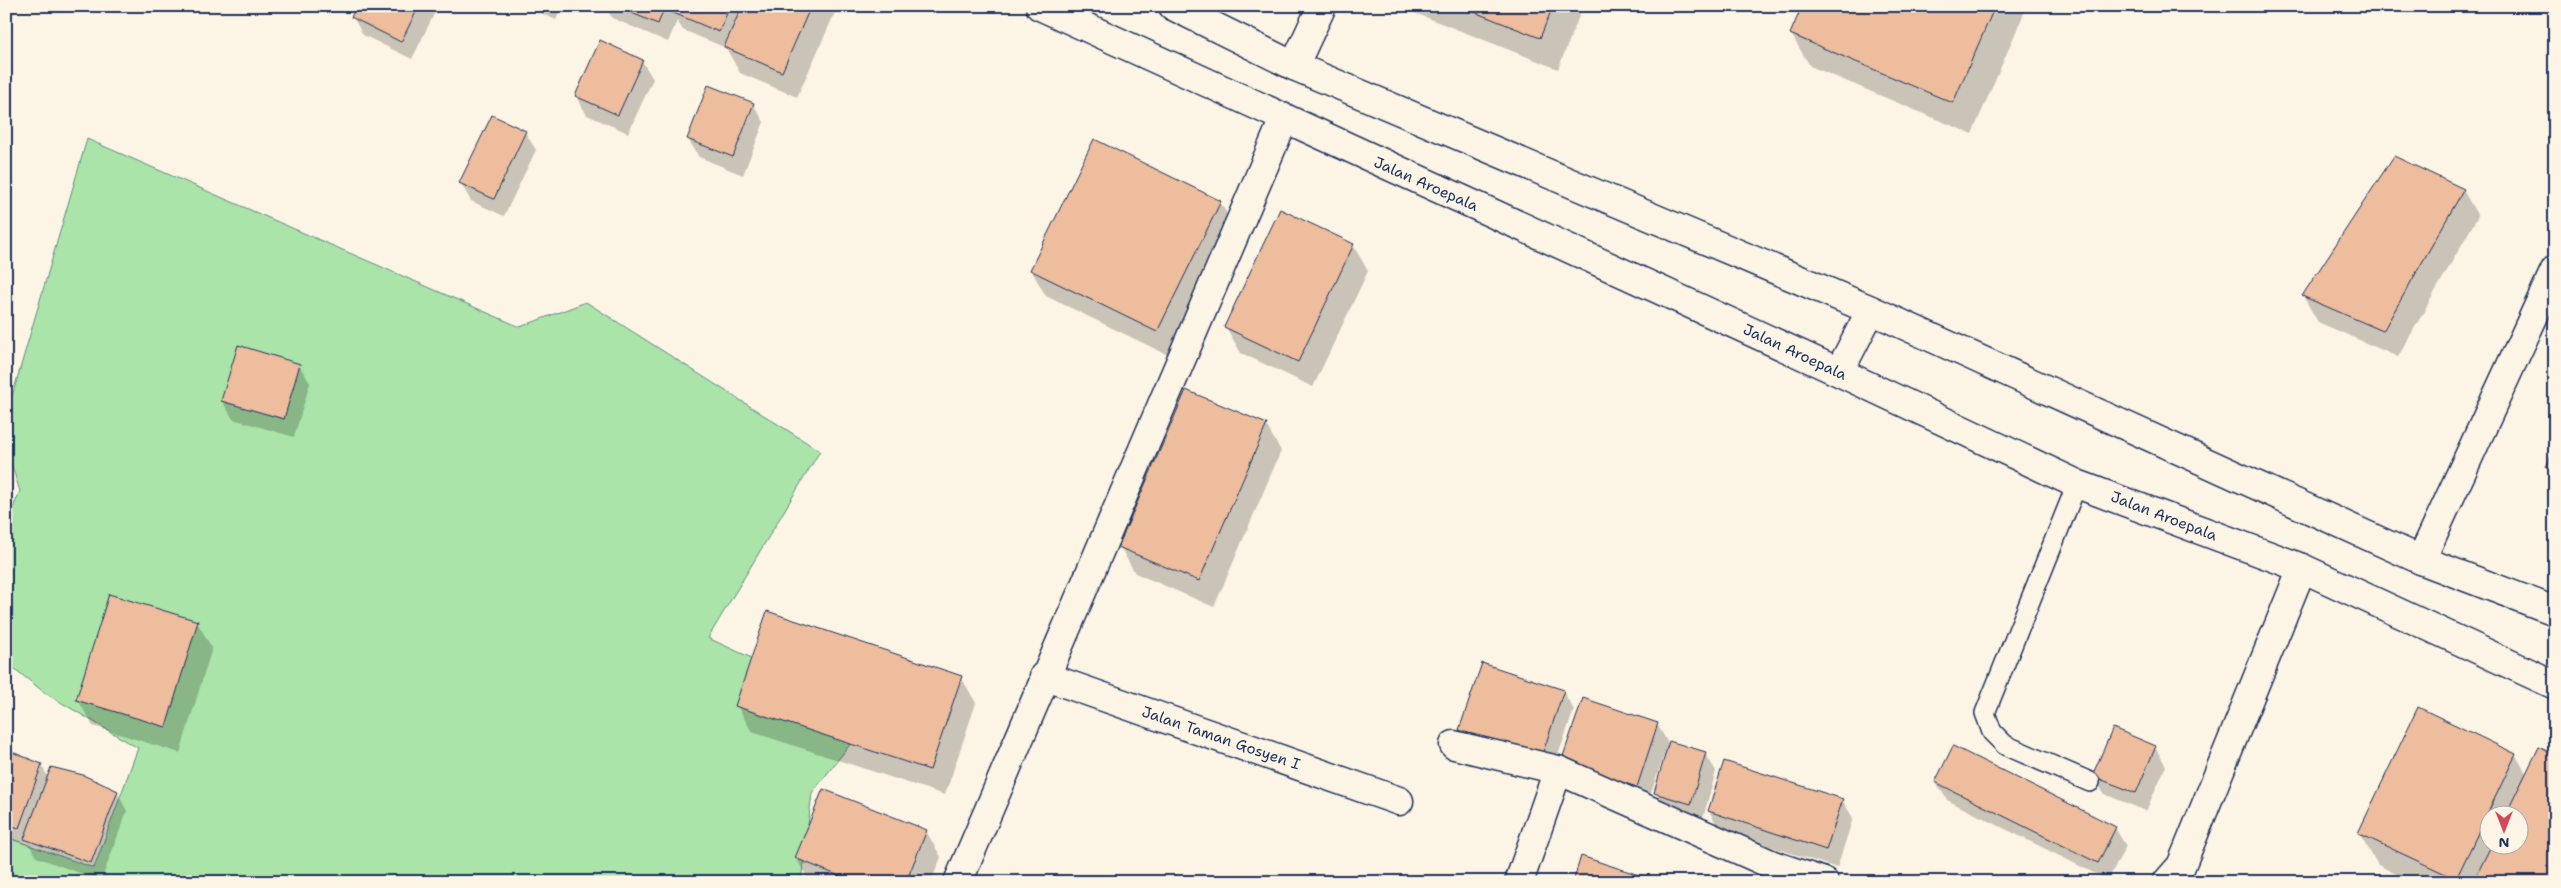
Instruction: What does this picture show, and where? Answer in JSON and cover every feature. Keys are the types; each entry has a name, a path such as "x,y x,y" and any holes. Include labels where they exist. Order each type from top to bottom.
{"main road":[{"name":"Jalan Aroepala","path":"1040,6 1839,372 2078,484 2302,568 2555,685"},
{"path":"1173,6 1294,66 1871,310 2421,560 2555,611"},
{"path":"1294,66 1322,6"},
{"path":"958,882 1044,676 1284,119"},
{"path":"2421,560 2555,270"},
{"path":"1839,372 1871,310"},
{"path":"2167,882 2181,866 2302,568"},
{"name":"Jalan Taman Gosyen I","path":"1044,676 1399,801"},
{"path":"1454,746 1558,770 1770,873 1824,882"},
{"path":"1519,882 1558,770"}],"lane":[{"path":"2078,484 1985,713 1992,732 2005,746 2090,782"}],"green space":[{"path":"87,139 520,327 586,302 820,451 708,638 874,714 812,793 801,882 6,882 6,837 94,868 138,748 45,693 6,662 6,516 11,513 20,491 6,448 6,417"}],"building":[{"path":"357,6 419,6 401,42 351,17"},
{"path":"615,6 665,6 658,24"},
{"path":"673,6 730,6 719,32 671,12"},
{"path":"742,6 811,6 782,72 724,47"},
{"path":"1459,6 1553,6 1540,38"},
{"path":"1802,6 1995,6 1953,103 1790,34"},
{"path":"600,40 643,60 618,115 575,96"},
{"path":"708,85 754,103 733,157 687,139"},
{"path":"492,115 526,131 494,199 459,183"},
{"path":"1094,139 1221,201 1157,332 1030,270"},
{"path":"2394,156 2464,189 2383,331 2302,296"},
{"path":"1280,209 1354,244 1298,362 1224,327"},
{"path":"238,345 300,364 284,419 221,401"},
{"path":"1186,390 1267,424 1199,581 1118,547"},
{"path":"2555,447 2555,471 2546,467"},
{"path":"109,594 198,621 166,727 76,700"},
{"path":"767,611 962,676 930,770 735,706"},
{"path":"1482,663 1564,690 1541,758 1459,730"},
{"path":"1583,698 1658,723 1637,787 1561,762"},
{"path":"2418,707 2516,754 2491,806 2478,806 2478,833 2456,879 2358,833"},
{"path":"2113,728 2156,746 2136,793 2092,776"},
{"path":"1669,741 1706,752 1691,804 1654,793"},
{"path":"1953,746 2116,827 2098,863 1935,782"},
{"path":"2539,747 2555,755 2555,882 2473,882 2486,856 2528,856 2528,806 2510,806"},
{"path":"6,752 12,752 42,764 19,828 6,824"},
{"path":"1724,761 1843,799 1826,850 1708,811"},
{"path":"51,767 83,775 118,791 91,863 24,839"},
{"path":"823,789 927,830 906,882 854,882 795,858"},
{"path":"1581,856 1645,877 1643,882 1573,882"}]}
